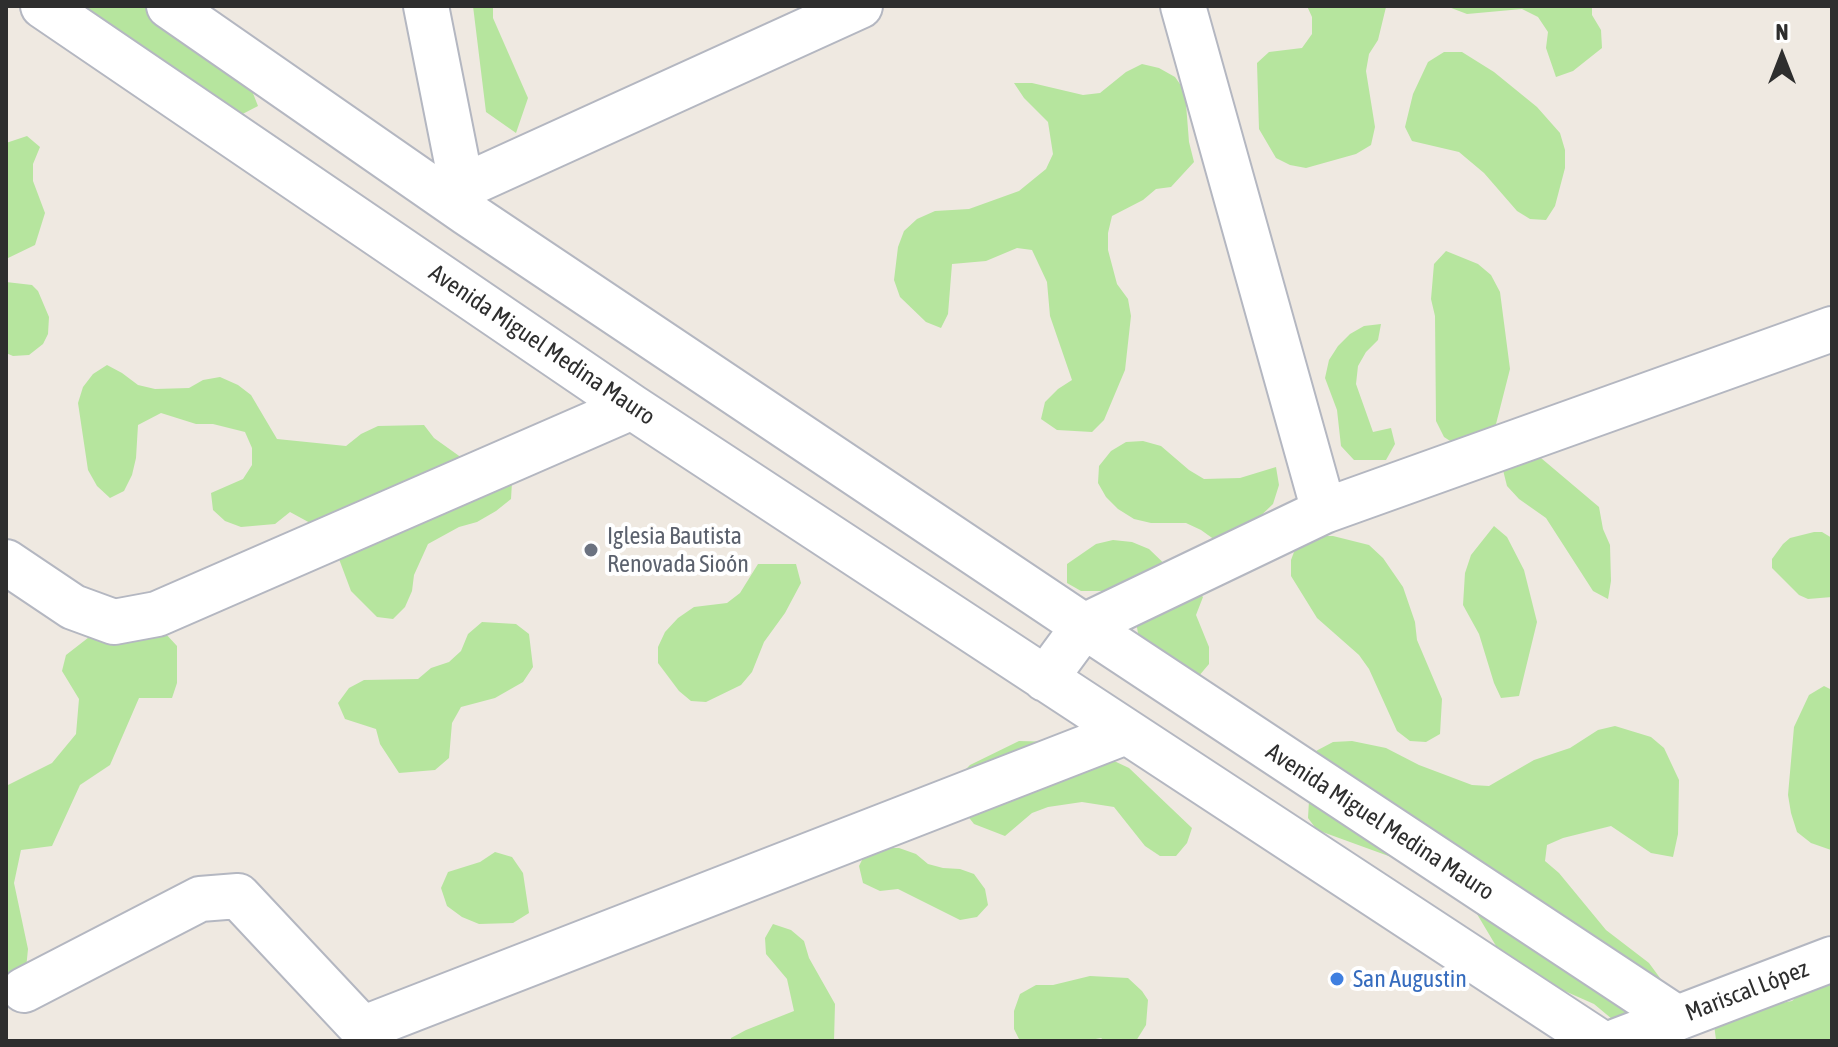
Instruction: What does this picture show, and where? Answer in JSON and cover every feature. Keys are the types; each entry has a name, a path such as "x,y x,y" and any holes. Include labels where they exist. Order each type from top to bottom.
{"street":[{"name":"Avenida Miguel Medina Mauro","path":"43,6 632,407 1598,1041"},
{"name":"Avenida Miguel Medina Mauro","path":"169,6 464,200 1084,626 1677,1018"},
{"path":"426,6 464,200 860,6"},
{"path":"1183,6 1324,511"},
{"path":"1045,679 1084,626 1324,511 1832,329"},
{"path":"6,562 73,607 114,622 157,614 632,407"},
{"path":"24,990 200,899 238,896 369,1035 1126,732"},
{"name":"Mariscal López","path":"1617,1041 1832,959"}],"green space":[{"path":"59,6 144,6 219,49 245,73 258,106 229,121"},
{"path":"473,6 493,6 493,18 528,98 516,133 486,112"},
{"path":"1307,6 1386,7 1366,71 1375,127 1371,145 1356,154 1306,168 1276,158 1259,129 1257,63 1269,52 1302,48 1312,34 1312,17"},
{"path":"1446,6 1592,6 1592,15 1601,30 1602,48 1573,71 1556,77 1546,48 1548,32 1538,17 1522,9 1467,14"},
{"path":"1444,52 1462,52 1494,72 1537,107 1560,133 1565,150 1565,168 1555,206 1546,220 1530,219 1517,211 1484,173 1459,152 1412,141 1405,127 1413,94 1428,62"},
{"path":"1142,64 1159,68 1175,77 1185,91 1189,142 1194,162 1171,187 1156,189 1143,200 1112,216 1108,250 1117,284 1128,299 1131,316 1125,370 1104,420 1092,432 1057,430 1041,419 1045,402 1072,380 1050,316 1047,282 1032,250 1017,248 986,261 952,264 948,314 941,328 926,322 900,297 894,280 898,247 904,231 917,219 935,211 969,209 1019,191 1046,169 1053,154 1048,122 1014,83 1032,83 1083,95 1100,93 1126,72"},
{"path":"27,136 40,147 33,164 33,181 45,213 35,245 6,259 6,143"},
{"path":"1446,251 1478,264 1491,275 1500,292 1510,369 1496,424 1489,438 1458,446 1444,437 1436,421 1435,316 1431,299 1434,264"},
{"path":"6,282 32,285 38,291 49,317 48,334 43,344 29,355 6,353"},
{"path":"1381,324 1378,340 1358,366 1356,384 1373,432 1391,428 1395,444 1386,460 1354,460 1341,446 1337,410 1325,378 1329,360 1350,334 1364,326"},
{"path":"107,365 138,385 155,389 189,388 203,380 220,377 251,395 277,439 346,446 378,426 424,425 434,438 469,463 512,482 511,499 477,522 459,527 428,544 414,575 412,591 405,607 393,619 377,617 351,591 333,543 323,530 290,512 275,524 241,527 225,521 213,510 211,493 243,479 252,465 252,448 245,432 213,424 196,424 161,413 138,425 136,458 124,491 110,498 97,486 88,470 78,403 83,387 93,374"},
{"path":"1143,441 1161,446 1204,479 1240,478 1276,467 1279,485 1273,504 1248,528 1215,540 1186,523 1151,523 1134,519 1106,497 1098,483 1099,466 1111,451 1126,442"},
{"path":"1525,451 1541,458 1599,507 1610,545 1608,599 1593,591 1546,518 1519,499 1507,486 1503,470"},
{"path":"1494,526 1507,537 1524,570 1537,622 1519,696 1501,698 1479,634 1463,605 1465,573 1471,555"},
{"path":"1822,532 1832,538 1832,597 1808,599 1799,595 1772,568 1772,559 1790,538"},
{"path":"1316,536 1333,536 1369,545 1383,558 1403,587 1415,622 1417,640 1442,699 1440,734 1426,742 1410,741 1397,731 1369,669 1359,655 1317,618 1291,576 1291,560 1297,544"},
{"path":"1113,540 1132,542 1149,549 1203,597 1196,615 1209,647 1209,664 1198,677 1140,645 1134,610 1113,591 1081,591 1067,583 1067,564 1096,544"},
{"path":"758,564 796,564 801,583 764,642 752,672 741,685 706,702 691,701 679,691 658,663 658,647 665,632 694,607 727,603 740,593"},
{"path":"482,622 516,624 529,634 533,667 523,682 495,698 461,707 452,723 449,758 435,770 399,773 380,744 376,729 345,719 338,703 349,688 364,680 418,679 431,668 449,662 461,651 468,634"},
{"path":"165,633 177,646 177,683 172,698 139,698 110,765 80,785 52,846 21,850 14,883 28,949 25,979 6,988 6,786 52,763 76,734 79,699 62,671 66,655 93,634"},
{"path":"1824,686 1832,690 1831,850 1811,843 1797,832 1788,795 1794,727 1809,695"},
{"path":"1615,726 1651,737 1664,748 1679,780 1678,834 1673,857 1651,853 1611,826 1547,845 1545,861 1559,873 1606,930 1649,963 1671,993 1624,1029 1594,1004 1508,966 1474,909 1405,862 1317,830 1308,818 1311,766 1316,751 1333,742 1352,741 1386,748 1419,765 1472,785 1489,786 1534,760 1570,748 1598,730"},
{"path":"1019,741 1058,742 1095,752 1129,768 1192,828 1187,843 1176,856 1160,856 1145,846 1114,807 1082,802 1048,807 1032,813 1005,836 974,824 963,810 958,777 970,765"},
{"path":"899,848 916,854 928,864 974,874 985,889 988,905 977,917 960,920 898,889 880,891 863,883 859,866 866,852"},
{"path":"495,852 512,857 523,873 529,913 513,923 479,924 447,906 441,888 448,872 480,862"},
{"path":"773,924 791,930 804,941 809,958 835,1004 834,1041 731,1041 731,1038 746,1030 794,1011 787,979 766,954 765,938"},
{"path":"1090,976 1128,978 1142,991 1148,1000 1146,1025 1136,1041 1105,1041 1101,1038 1085,1041 1020,1041 1014,1029 1014,1011 1020,994 1036,985 1053,985"},
{"path":"1832,978 1832,1041 1716,1040 1714,1024 1740,1005 1792,1001 1805,989"}],"place":[{"name":"Iglesia Bautista Renovada Sioón","path":"591,550"},
{"name":"San Augustin","path":"1337,979"}]}
